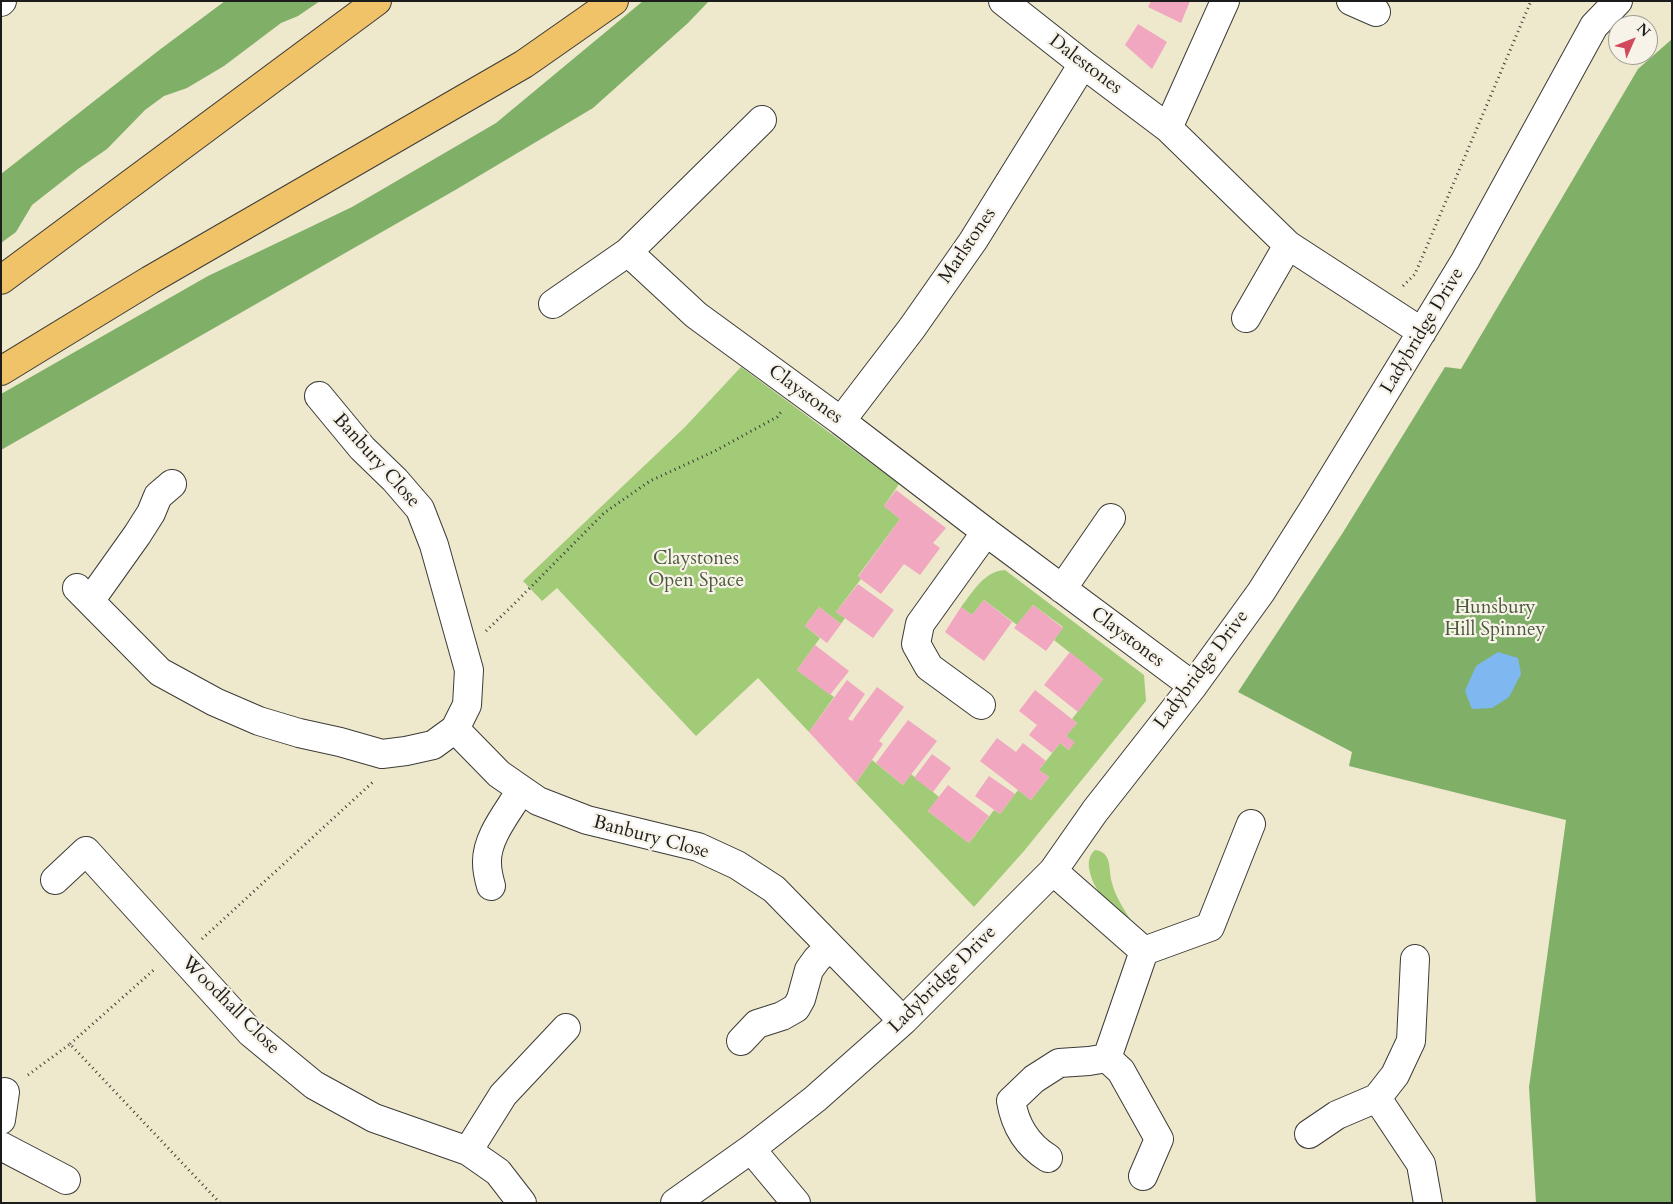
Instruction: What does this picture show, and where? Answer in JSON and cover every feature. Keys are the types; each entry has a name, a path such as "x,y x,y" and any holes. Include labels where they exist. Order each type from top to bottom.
{"highway":[{"path":"1,280 376,1"},
{"path":"1,371 150,280 524,64 614,1"}],"street":[{"name":"Dalestones","path":"1003,1 1168,128 1288,245 1422,332"},
{"path":"1168,128 1224,1"},
{"path":"1351,1 1376,12"},
{"name":"Ladybridge Drive","path":"675,1203 751,1149 816,1099 903,1021 1053,871 1095,811 1192,686 1266,584 1465,261 1592,14 1618,1"},
{"name":"Marlstones","path":"841,421 912,328 973,241 1083,64"},
{"path":"553,304 628,252 762,120"},
{"path":"1246,318 1288,245"},
{"name":"Claystones","path":"628,252 696,315 841,421 1192,686"},
{"name":"Banbury Close","path":"319,396 362,448 395,480 420,509 434,545 469,670 467,705 455,730 499,774 538,801 587,820 698,847 738,865 774,889 903,1021"},
{"path":"172,484 158,496 151,513 84,595 160,672 215,702 260,721 382,754 406,751 433,744 455,730"},
{"path":"1062,589 1111,518"},
{"path":"981,705 929,667 916,644 920,624 986,532"},
{"path":"491,886 486,862 489,847 494,832 521,790"},
{"path":"1107,1058 1144,952 1210,926 1250,824"},
{"name":"Woodhall Close","path":"55,880 86,851 251,1033 314,1085 374,1118 468,1151 498,1172 522,1203"},
{"path":"1053,871 1144,952"},
{"path":"741,1041 757,1024 782,1016 796,1008 801,999 808,970 830,946"},
{"path":"1310,1134 1337,1115 1377,1098 1395,1075 1411,1041 1415,959"},
{"path":"468,1151 503,1095 566,1028"},
{"path":"1048,1158 1036,1151 1025,1138 1013,1116 1011,1101 1034,1079 1059,1063 1107,1058"},
{"path":"1107,1058 1121,1071 1159,1139 1143,1176"},
{"path":"1,1120 5,1092"},
{"path":"1377,1098 1421,1164 1428,1203"},
{"path":"1,1146 66,1180"},
{"path":"751,1149 796,1203"}],"path":[{"path":"1383,307 1415,274 1531,1"},
{"path":"462,646 482,635 604,513 650,481 715,451 777,417 797,390"},
{"path":"5,1092 70,1044 178,954 406,751"},
{"path":"70,1044 220,1203"}],"green space":[{"path":"225,1 320,1 298,16 281,23 224,66 187,88 164,96 145,110 107,149 32,205 16,232 1,243 1,174"},
{"path":"643,1 709,1 688,23 593,108 457,189 1,450 1,394 208,276 352,207 496,123"},
{"name":"Hunsbury Hill Spinney","path":"1672,39 1672,1203 1536,1203 1529,1087 1566,820 1349,766 1352,752 1238,692 1342,534 1445,367 1461,369 1638,69 1643,65 1658,65 1658,51"},
{"name":"Claystones Open Space","path":"741,367 899,484 884,506 900,519 858,576 861,579 836,612 845,618 841,624 819,607 805,626 820,638 797,670 834,697 809,732 758,678 696,736 557,588 542,601 523,581 685,427"},
{"path":"1005,570 1144,675 1146,701 1024,851 974,907 856,783 872,760 903,785 911,774 939,797 928,811 969,843 994,810 1000,814 1018,790 1031,800 1049,777 1039,770 1060,743 1069,750 1074,742 1066,736 1077,723 1072,719 1103,679 1054,640 1063,627 1033,605 1017,625 984,600 972,615 961,607 985,578 998,571"},
{"path":"1095,850 1105,854 1109,862 1113,888 1130,919 1109,903 1094,884 1089,863"}],"water":[{"path":"1498,652 1518,658 1521,674 1509,697 1492,708 1472,709 1465,691 1476,666"}],"building":[{"path":"1151,1 1190,1 1181,23 1148,7"},
{"path":"1138,24 1167,42 1152,69 1125,45"},
{"path":"896,490 946,528 933,543 940,548 920,575 904,564 881,594 858,577 900,519 884,506"},
{"path":"858,584 894,610 873,638 836,612"},
{"path":"984,600 1012,622 984,661 945,632 961,607 972,615"},
{"path":"1033,605 1063,628 1046,651 1014,628"},
{"path":"819,607 841,624 827,643 805,626"},
{"path":"815,645 849,671 830,695 797,670"},
{"path":"1070,652 1103,679 1078,712 1044,685"},
{"path":"847,680 865,694 848,719 852,721 877,687 904,707 879,741 883,744 856,783 809,732"},
{"path":"1035,690 1077,723 1066,736 1075,742 1069,750 1060,743 1052,753 1029,735 1037,725 1019,711"},
{"path":"908,720 937,741 903,785 876,763"},
{"path":"997,738 1016,752 1023,743 1046,761 1039,770 1049,777 1031,800 980,761"},
{"path":"932,754 951,768 933,792 914,778"},
{"path":"989,776 1015,794 1000,814 975,796"},
{"path":"948,785 989,816 969,843 928,811"}]}
